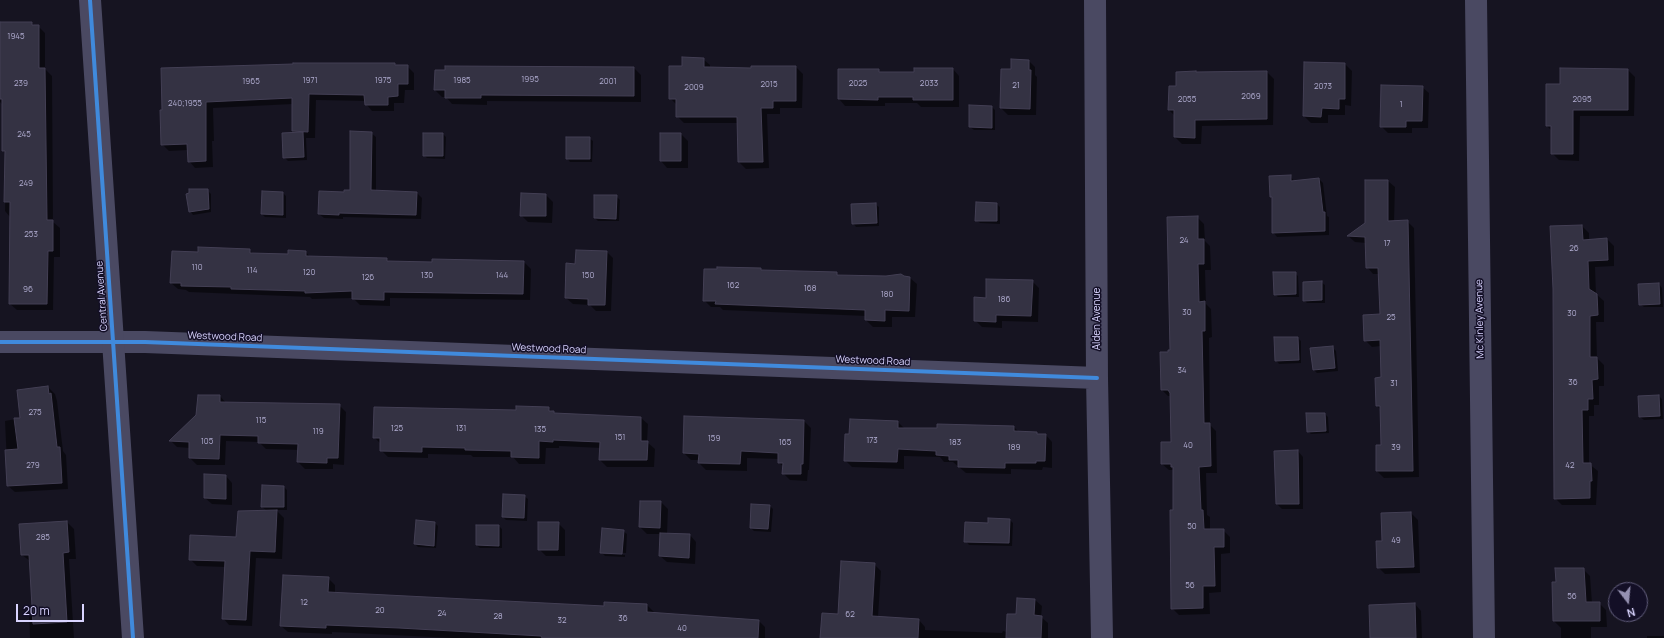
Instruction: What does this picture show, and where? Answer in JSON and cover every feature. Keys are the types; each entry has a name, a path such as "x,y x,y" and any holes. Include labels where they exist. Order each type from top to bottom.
{"street":[{"name":"Central Avenue","path":"90,0 133,638"},
{"name":"Alden Avenue","path":"1095,0 1097,378 1102,638"},
{"name":"Mc Kinley Avenue","path":"1476,0 1484,638"},
{"name":"Westwood Road","path":"0,342 113,341 1097,378"}],"building":[{"path":"0,22 32,22 32,25 39,25 39,68 45,68 47,220 53,220 53,251 48,251 47,304 9,304 10,202 4,202 5,151 2,151"},
{"path":"682,57 704,58 704,67 751,68 751,66 796,66 796,101 773,101 773,108 761,108 763,162 738,162 737,117 676,117 676,99 669,99 669,66 682,66"},
{"path":"1011,59 1029,60 1029,70 1031,70 1030,109 1000,108 1001,69 1011,69"},
{"path":"1304,62 1345,63 1345,99 1339,99 1339,109 1322,108 1321,117 1303,116"},
{"path":"293,63 395,63 395,65 408,65 408,84 398,84 398,96 388,97 388,105 365,105 364,95 309,94 308,132 292,131 292,98 206,102 206,161 188,162 187,144 161,145 161,68"},
{"path":"445,66 634,67 634,96 481,95 481,98 445,98 445,90 434,90 435,70 445,70"},
{"path":"914,68 953,68 953,100 913,100 913,97 878,97 878,100 838,99 838,69 879,69 879,72 914,72"},
{"path":"1560,68 1628,69 1628,110 1573,110 1573,154 1551,154 1551,126 1546,126 1546,84 1560,84"},
{"path":"1267,71 1267,119 1195,120 1195,138 1174,137 1174,110 1168,110 1169,86 1176,86 1176,72"},
{"path":"1381,85 1423,86 1422,121 1406,121 1406,127 1380,127"},
{"path":"969,105 992,106 992,128 969,127"},
{"path":"350,131 372,132 371,190 417,192 416,215 339,213 339,215 318,214 319,191 344,192 344,190 350,190"},
{"path":"303,132 304,157 283,158 282,133"},
{"path":"423,133 443,133 443,156 423,156"},
{"path":"660,133 681,133 681,161 660,161"},
{"path":"566,137 590,137 590,159 566,159"},
{"path":"1291,175 1291,181 1319,178 1323,212 1325,212 1325,231 1272,233 1272,197 1270,197 1269,176"},
{"path":"1365,180 1388,180 1388,221 1408,220 1413,471 1376,471 1376,445 1381,445 1380,406 1376,406 1375,378 1381,377 1380,340 1364,341 1363,315 1380,314 1378,268 1366,268 1365,237 1347,236 1365,223"},
{"path":"189,189 208,189 209,209 189,212 186,194 189,193"},
{"path":"262,191 283,192 283,215 261,214"},
{"path":"521,193 546,194 546,216 520,216"},
{"path":"594,195 617,195 616,219 594,218"},
{"path":"976,202 997,203 997,221 975,221"},
{"path":"876,203 877,223 852,224 851,204"},
{"path":"1198,216 1198,239 1204,239 1204,264 1198,264 1199,302 1205,301 1205,331 1202,331 1204,423 1210,423 1211,466 1199,467 1201,510 1203,510 1204,529 1224,529 1224,547 1214,547 1215,586 1203,586 1203,608 1171,609 1170,510 1173,510 1173,467 1171,467 1171,464 1161,464 1161,442 1171,442 1170,393 1168,390 1161,390 1160,352 1168,352 1168,350 1170,350 1167,217"},
{"path":"1582,225 1583,240 1607,238 1608,260 1588,261 1589,289 1597,294 1598,315 1590,316 1590,357 1597,357 1598,379 1592,380 1593,399 1588,399 1588,410 1582,410 1583,463 1591,463 1592,481 1590,481 1590,498 1554,499 1553,289 1550,226"},
{"path":"198,247 250,249 250,253 288,254 288,250 306,251 306,256 387,258 387,261 432,262 432,259 524,261 523,294 384,292 384,300 352,299 352,291 305,293 305,291 181,286 181,283 170,283 172,251 198,252"},
{"path":"576,250 607,251 605,305 588,305 588,299 565,298 566,263 575,264"},
{"path":"717,267 837,272 837,275 886,276 901,274 910,277 909,311 885,310 885,321 865,320 865,310 715,304 716,301 703,301 704,269 717,269"},
{"path":"1273,272 1296,272 1296,294 1274,295"},
{"path":"986,279 1033,280 1031,316 996,315 996,322 974,321 974,297 986,298"},
{"path":"1322,281 1322,300 1303,301 1303,282"},
{"path":"1659,283 1660,304 1639,305 1638,284"},
{"path":"1274,337 1298,337 1299,360 1275,361"},
{"path":"1333,346 1335,368 1313,370 1310,348"},
{"path":"48,386 49,394 51,393 57,447 60,447 62,483 7,486 5,450 18,449 14,418 20,418 17,390"},
{"path":"198,395 220,395 220,402 340,404 338,458 327,458 327,463 297,462 298,444 258,443 258,436 220,435 219,459 189,458 189,442 169,441 196,415"},
{"path":"1659,395 1660,416 1639,417 1638,396"},
{"path":"516,406 549,407 549,411 554,411 554,413 641,417 641,441 648,441 647,460 599,460 600,442 553,440 553,442 539,441 539,458 511,457 511,451 465,450 465,448 422,447 422,452 380,451 380,438 373,438 374,407 516,410"},
{"path":"1306,413 1325,413 1326,431 1307,432"},
{"path":"684,416 804,420 803,464 801,464 801,474 782,474 783,463 778,463 778,453 741,451 740,464 698,463 699,454 683,453"},
{"path":"850,419 898,421 898,428 937,428 937,424 1014,426 1014,431 1046,434 1045,461 1036,461 1036,463 1005,463 1005,468 958,467 958,460 949,460 949,456 936,455 936,451 898,449 897,462 844,461 845,434 849,434"},
{"path":"1298,450 1299,504 1276,504 1274,451"},
{"path":"204,474 226,475 226,499 204,498"},
{"path":"262,485 284,486 284,507 261,507"},
{"path":"503,494 525,495 524,518 502,517"},
{"path":"640,501 661,501 660,528 639,527"},
{"path":"751,504 770,505 768,529 750,528"},
{"path":"277,510 275,552 250,551 246,620 222,619 225,561 189,560 190,535 236,537 238,511"},
{"path":"1411,512 1414,567 1377,568 1376,541 1382,541 1381,513"},
{"path":"988,518 1010,519 1009,543 964,542 965,522 988,523"},
{"path":"416,520 435,522 434,546 414,544"},
{"path":"67,521 69,552 63,553 67,622 33,624 29,555 21,555 19,524"},
{"path":"538,522 559,522 558,550 538,550"},
{"path":"476,525 499,525 499,546 476,545"},
{"path":"602,528 624,530 622,554 600,553"},
{"path":"660,533 690,534 689,558 659,556"},
{"path":"841,561 875,563 872,616 919,619 918,638 820,638 822,613 838,614"},
{"path":"1555,568 1584,568 1586,602 1600,602 1600,621 1553,621 1552,582 1556,582"},
{"path":"283,575 329,577 328,592 604,606 604,602 647,604 647,612 759,620 758,638 542,638 541,636 399,628 326,625 326,628 280,626"},
{"path":"1017,598 1035,599 1034,615 1042,616 1041,638 1006,638 1007,614 1016,614"},
{"path":"1415,603 1416,638 1370,638 1369,605"}],"cycle path":[{"path":"90,0 133,638"},
{"path":"0,342 145,342 1097,378"}]}
